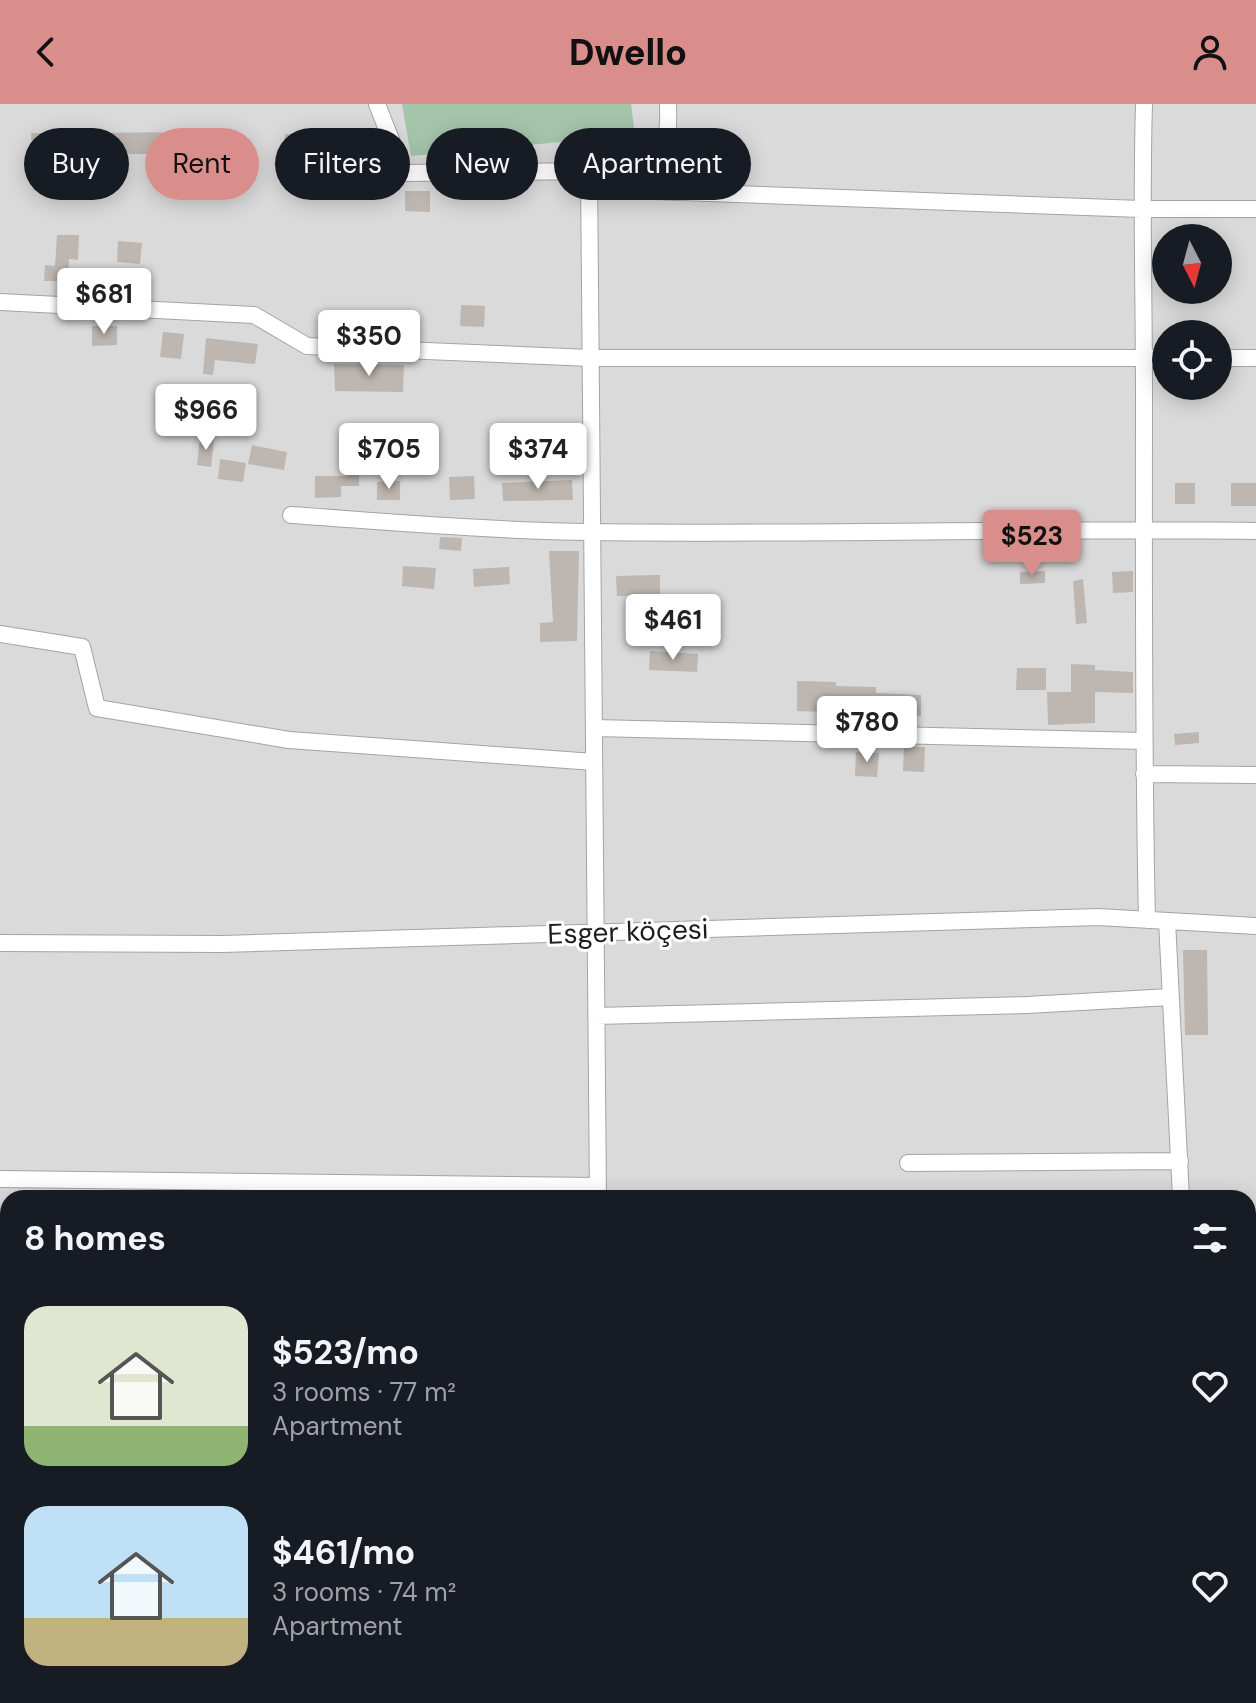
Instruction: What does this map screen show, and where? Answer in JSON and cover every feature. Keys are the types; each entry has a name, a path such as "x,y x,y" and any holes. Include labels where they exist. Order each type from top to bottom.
{"street":[{"path":"377,104 404,173 554,171"},
{"path":"668,104 669,128"},
{"path":"1144,104 1141,209 1147,920"},
{"path":"751,195 1141,209 1256,209"},
{"path":"589,200 598,1190"},
{"path":"0,302 254,315 307,346 591,358 1152,358"},
{"path":"1232,358 1256,358"},
{"path":"291,515 473,528 592,532 915,534 1144,529 1256,531"},
{"path":"0,634 82,647 97,708 289,740 594,762"},
{"path":"594,728 1144,741"},
{"path":"1144,774 1256,775"},
{"name":"Esger köçesi","path":"0,943 222,944 1098,917 1256,926"},
{"path":"1167,921 1181,1190"},
{"path":"596,1016 1027,1005 1170,997"},
{"path":"908,1163 1180,1161"},
{"path":"0,1179 506,1190"}],"shaded area":[{"path":"0,104 1256,104 1256,1190 0,1190"},
{"path":"402,104 631,104 634,128 554,128 554,143 538,144 538,128 426,128 426,155 411,156 410,128 406,128"}],"building":[{"path":"129,132 145,132 145,154 129,154"},
{"path":"410,191 426,191 430,212 405,211 405,200 410,200"},
{"path":"57,235 79,235 78,260 69,259 68,281 44,281 45,265 55,266"},
{"path":"118,241 142,243 140,264 117,262"},
{"path":"461,305 485,306 484,327 460,326"},
{"path":"92,326 117,326 117,345 92,346"},
{"path":"163,332 184,334 181,359 160,357"},
{"path":"206,338 258,344 255,364 215,360 213,375 203,374"},
{"path":"334,364 404,365 403,392 335,391"},
{"path":"200,438 214,440 211,467 197,465"},
{"path":"252,445 287,452 284,470 248,464"},
{"path":"348,451 360,451 359,486 341,486 341,497 315,498 315,476 347,476"},
{"path":"220,459 246,463 243,482 218,479"},
{"path":"474,476 475,499 450,500 449,477"},
{"path":"572,480 573,500 503,501 502,483"},
{"path":"400,481 400,500 377,500 377,482"},
{"path":"1175,483 1195,483 1195,504 1175,504"},
{"path":"1231,483 1256,483 1256,506 1231,506"},
{"path":"440,537 462,538 461,551 439,549"},
{"path":"549,551 579,551 577,641 540,642 540,623 553,622"},
{"path":"403,566 436,568 434,589 402,586"},
{"path":"509,567 510,584 474,587 473,569"},
{"path":"1045,571 1045,583 1020,584 1020,572"},
{"path":"1133,571 1133,592 1113,593 1112,572"},
{"path":"660,575 660,614 649,615 648,595 617,596 616,576"},
{"path":"1083,579 1087,623 1076,624 1073,581"},
{"path":"650,651 698,654 697,672 649,670"},
{"path":"1071,664 1095,665 1095,670 1133,672 1133,693 1095,692 1095,723 1048,725 1047,692 1071,692"},
{"path":"1017,668 1046,668 1046,690 1016,690"},
{"path":"797,681 836,682 836,686 876,687 876,693 921,695 921,716 797,711"},
{"path":"1199,732 1199,743 1175,745 1174,734"},
{"path":"904,746 925,747 924,772 903,771"},
{"path":"856,752 879,753 877,777 855,776"},
{"path":"1183,950 1207,950 1208,1035 1185,1035"}]}
